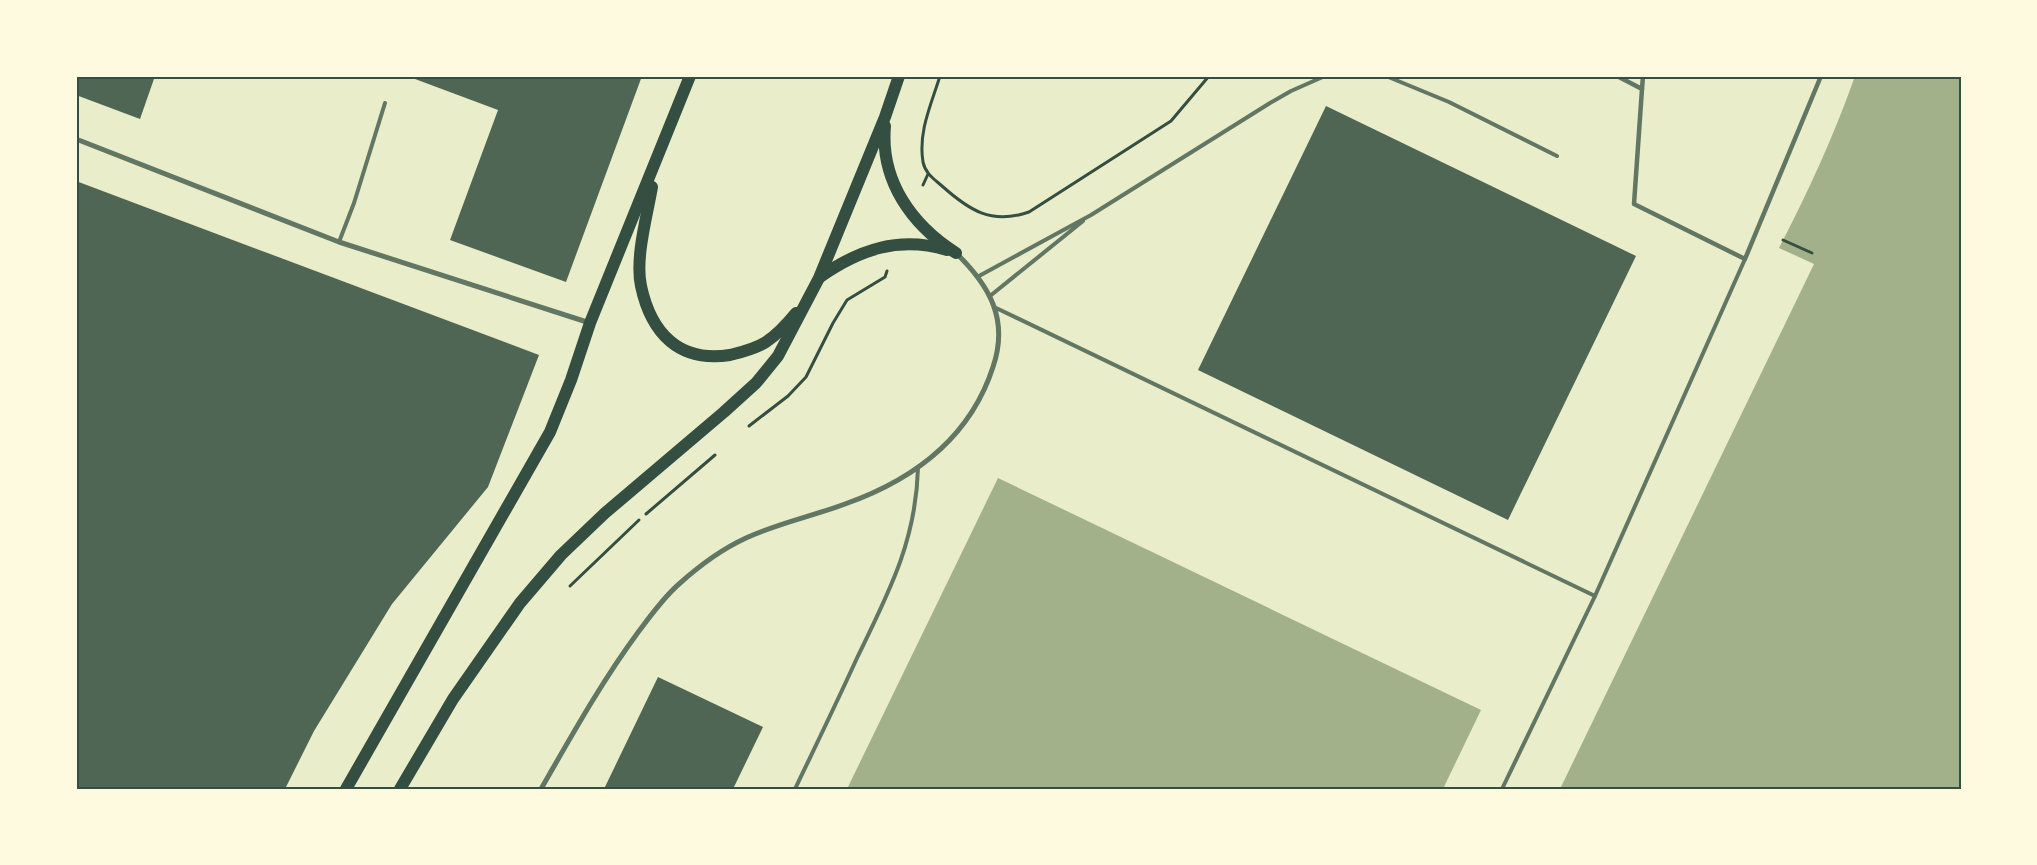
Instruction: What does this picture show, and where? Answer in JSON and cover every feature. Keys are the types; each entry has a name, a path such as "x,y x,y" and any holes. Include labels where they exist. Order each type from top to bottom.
{"main road":[{"path":"346,789 550,432 571,380 590,323 690,76"},
{"path":"400,789 453,699 520,602 561,555 605,513 756,383 778,356 820,278 885,117 899,76"},
{"path":"885,117 885,150 892,182 899,197 923,229 956,253"},
{"path":"660,153 652,183 641,257 641,284 649,314 676,346 688,353 708,357 742,352 764,344 782,330 812,294"},
{"path":"820,278 837,265 857,254 888,246 921,245 956,253"}],"street":[{"path":"1617,76 1642,89"},
{"path":"1643,76 1634,204 1745,259 1821,76"},
{"path":"76,139 340,242 590,323"},
{"path":"541,789 596,694 621,656 678,584 708,560 746,538 885,488 918,468 942,447 967,419 987,386 999,346 999,329 990,296 979,276 956,253"}],"lane":[{"path":"979,276 1091,215 1270,103 1324,76"},
{"path":"1386,76 1449,102 1558,156"},
{"path":"340,242 385,103"},
{"path":"990,296 1091,215"},
{"path":"1502,789 1595,596 1745,259"},
{"path":"994,307 1595,596"},
{"path":"795,789 898,573 911,531 918,486 918,468"}],"path":[{"path":"940,76 924,124 921,148 923,165 928,174 968,207 982,214 1013,218 1029,212 1171,122 1209,76"},
{"path":"1783,240 1812,253"}],"shaded area":[{"path":"1855,76 1961,76 1961,789 1560,789 1814,264 1779,248 1820,163"},
{"path":"998,478 1481,710 1443,789 847,789"}],"building":[{"path":"76,76 155,76 140,119 76,95"},
{"path":"407,76 642,76 566,282 450,240 498,110"},
{"path":"1326,106 1636,256 1508,520 1198,370"},
{"path":"76,181 539,355 488,487 392,604 314,731 285,789 76,789"},
{"path":"658,677 763,727 733,789 604,789"}]}
